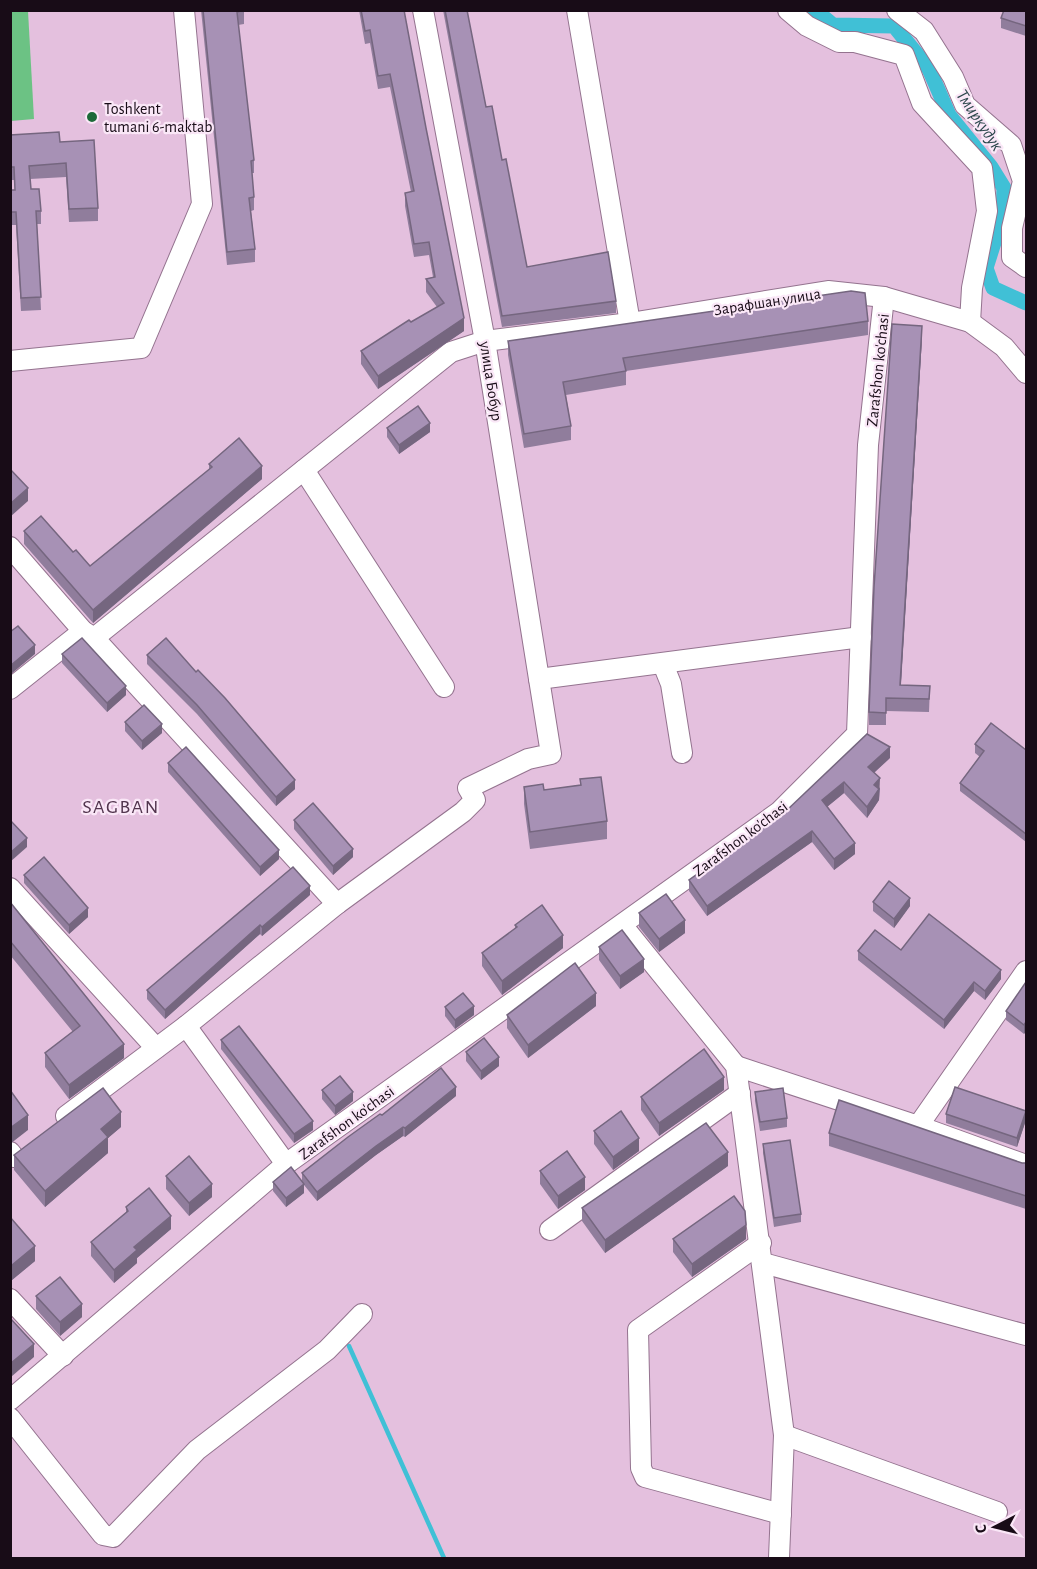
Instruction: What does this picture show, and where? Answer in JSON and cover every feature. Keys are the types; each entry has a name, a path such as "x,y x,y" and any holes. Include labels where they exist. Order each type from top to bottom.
{"street":[{"path":"10,361 141,348 202,204 184,10"},
{"name":"улица Бобур","path":"337,904 463,812 475,800 468,788 528,759 551,753 485,341 423,10"},
{"path":"578,10 630,323"},
{"path":"788,10 807,26 839,42 855,42 904,55 922,103 981,168 987,211 972,288 970,322"},
{"path":"897,10 924,31 953,77 965,105 1011,145 1023,181 1012,228 1012,257 1026,267"},
{"name":"Зарафшан улица","path":"10,689 88,635 304,470 451,352 485,341 630,323 828,291 884,297 970,322 1004,347 1026,373"},
{"name":"Zarafshon ko'chasi","path":"10,1400 286,1164 779,812 857,734 868,446 884,297"},
{"path":"1004,347 1026,352"},
{"path":"304,470 444,687"},
{"path":"10,547 88,635 337,904 186,1026 52,1128"},
{"path":"539,679 861,637"},
{"path":"663,664 672,684 682,753"},
{"path":"10,888 156,1047"},
{"path":"622,925 736,1066 784,1435 779,1558"},
{"path":"918,1126 1026,971"},
{"path":"186,1026 286,1164"},
{"path":"736,1066 918,1126 1026,1165"},
{"path":"550,1230 740,1093"},
{"path":"12,1156 33,1142"},
{"path":"760,1243 638,1330 641,1468 645,1477 781,1514"},
{"path":"763,1263 1026,1335"},
{"path":"10,1299 63,1356"},
{"path":"10,1418 103,1535 113,1537 197,1450 327,1350 362,1314"},
{"path":"784,1435 997,1512"}],"green space":[{"path":"11,10 28,11 34,119 11,121"}],"building":[{"path":"203,10 244,10 237,12 254,160 251,161 254,197 249,198 255,249 227,252"},
{"path":"361,10 404,10 464,318 378,376 361,351 409,320 411,322 444,303 426,279 435,277 429,242 414,244 405,193 414,191 390,74 378,76 370,30 365,31"},
{"path":"445,10 467,10 486,107 492,106 502,160 506,159 527,267 608,252 616,301 502,316"},
{"path":"1004,10 1026,10 1026,26 1001,18"},
{"path":"59,132 60,142 94,140 98,208 69,209 66,163 29,166 31,189 39,189 41,211 36,211 41,297 21,298 16,212 10,212 10,190 15,190 14,167 10,167 10,135"},
{"path":"851,291 865,293 868,321 623,358 626,371 563,382 571,426 524,434 508,341"},
{"path":"892,324 922,326 900,685 930,686 929,699 886,698 886,713 869,712 874,587"},
{"path":"418,406 430,423 399,445 387,428"},
{"path":"239,438 262,466 93,610 24,531 41,516 73,552 76,550 90,566 212,467 209,464"},
{"path":"10,469 28,488 10,504"},
{"path":"18,626 35,645 10,666 10,632"},
{"path":"82,638 126,686 107,703 62,654"},
{"path":"166,638 196,672 198,670 225,698 295,780 276,797 197,705 147,655"},
{"path":"144,705 162,724 142,741 125,722"},
{"path":"991,723 1026,750 1026,834 960,783 984,751 975,744"},
{"path":"867,734 890,747 868,767 880,778 874,785 879,789 867,807 844,782 822,800 855,843 834,859 812,831 707,906 689,880 786,811"},
{"path":"186,747 279,850 260,867 168,763"},
{"path":"601,777 607,821 530,832 524,787 543,784 544,790 581,785 580,779"},
{"path":"313,803 353,849 333,866 294,820"},
{"path":"10,820 27,838 10,853"},
{"path":"44,857 88,908 69,925 24,875"},
{"path":"293,867 310,886 262,927 260,925 165,1010 147,990"},
{"path":"889,881 910,898 894,919 873,902"},
{"path":"666,894 685,920 659,939 639,913"},
{"path":"10,902 124,1044 69,1085 45,1053 80,1026 10,941"},
{"path":"542,905 563,935 502,981 482,953"},
{"path":"929,914 1001,970 985,991 974,982 944,1020 858,951 875,930 901,950"},
{"path":"622,930 644,959 620,976 599,947"},
{"path":"575,963 596,993 528,1045 507,1015"},
{"path":"1026,982 1026,1022 1024,1025 1006,1011"},
{"path":"463,993 474,1006 455,1020 445,1007"},
{"path":"239,1026 313,1121 294,1134 221,1040"},
{"path":"484,1038 499,1057 481,1071 466,1052"},
{"path":"704,1049 724,1077 659,1123 641,1097"},
{"path":"441,1068 456,1087 405,1128 403,1127 376,1146 317,1192 302,1173 348,1137 380,1114 382,1115"},
{"path":"340,1076 353,1092 335,1106 322,1090"},
{"path":"955,1087 1026,1111 1017,1138 946,1114"},
{"path":"103,1088 121,1112 101,1129 108,1137 45,1191 14,1155"},
{"path":"783,1088 787,1118 760,1122 755,1092"},
{"path":"10,1090 28,1115 10,1128"},
{"path":"839,1100 1026,1163 1026,1196 829,1133"},
{"path":"621,1111 639,1138 613,1157 594,1131"},
{"path":"706,1123 728,1152 605,1240 582,1208"},
{"path":"790,1140 801,1214 774,1218 763,1144"},
{"path":"567,1151 585,1177 558,1196 540,1171"},
{"path":"189,1156 212,1184 189,1203 166,1176"},
{"path":"291,1167 304,1184 286,1198 273,1182"},
{"path":"149,1188 171,1216 134,1247 137,1250 114,1270 91,1242 128,1211 126,1207"},
{"path":"734,1196 745,1211 746,1225 692,1264 673,1239"},
{"path":"10,1217 35,1246 12,1265 10,1264"},
{"path":"60,1277 82,1304 60,1322 36,1296"},
{"path":"10,1318 34,1344 11,1363 10,1363"}],"waterway":[{"name":"Тмиркудук","path":"815,10 833,25 894,26 929,69 949,115 991,167 1004,188 1003,214 986,268 993,288 1026,303"},
{"path":"349,1346 444,1558"}],"place":[{"name":"Toshkent tumani 6-maktab","path":"92,117"}],"district":[{"name":"SAGBAN","path":"121,806"}]}
